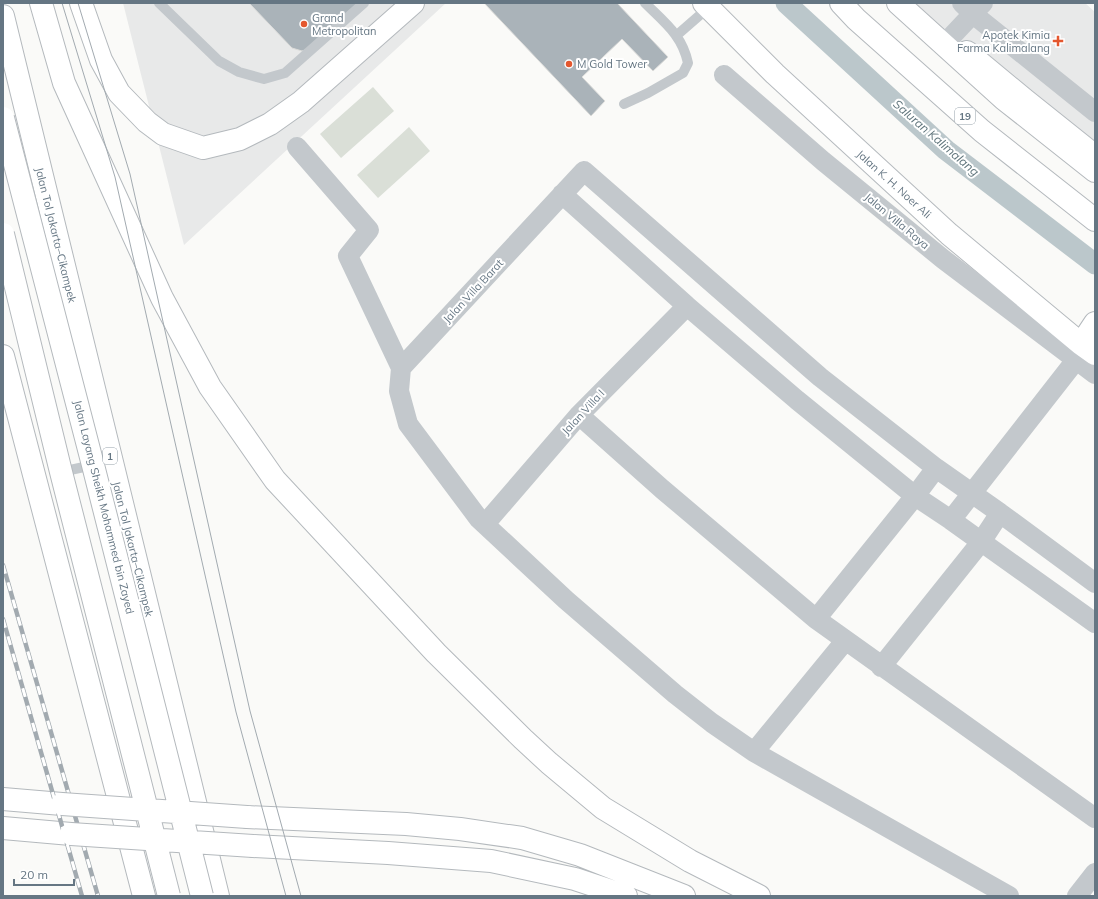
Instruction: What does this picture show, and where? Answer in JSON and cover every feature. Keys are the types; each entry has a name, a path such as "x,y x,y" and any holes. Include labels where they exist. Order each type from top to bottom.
{"main road":[{"path":"41,3 64,82 162,298 210,387 275,480 436,653 549,763 603,808 690,861 759,896"},
{"path":"81,3 101,60 119,93 148,122 163,134 203,148 240,139 270,124 301,102 413,3"},
{"name":"19","path":"841,3 856,19 982,131 1095,220"},
{"path":"898,3 1004,99 1095,171"},
{"path":"913,3 950,38 1095,156"},
{"name":"Jalan K. H. Noer Ali","path":"706,5 775,74 943,229 1084,353"},
{"name":"Jalan Tol Jakarta–Cikampek","path":"3,16 218,896"},
{"name":"Jalan Layang Sheikh Mohammed bin Zayed","path":"3,118 93,465 202,896"},
{"path":"3,234 61,472 169,896"},
{"path":"1084,353 1095,323"},
{"path":"3,356 144,896"},
{"path":"3,799 248,817 406,824 460,829 522,838 580,855 684,896"},
{"path":"3,828 71,834 388,853 491,861 575,879 626,896"}],"street":[{"path":"950,38 973,6 1095,112"},
{"name":"Jalan Villa Raya","path":"724,76 943,259 1084,353 1095,374"},
{"path":"297,147 369,230 348,256 401,368 399,391 408,424 479,519 566,600 675,694 712,723 754,752 1009,896"},
{"name":"Jalan Villa Barat","path":"401,368 584,172 820,377 936,468"},
{"path":"562,194 687,306 797,400 915,496 1095,623"},
{"name":"Jalan Villa I","path":"485,524 579,414 687,306"},
{"path":"951,520 1084,353"},
{"path":"579,414 662,489 816,619 881,667 1095,818"},
{"path":"816,619 936,468 972,492 1095,583"},
{"path":"881,667 981,542 1000,513"},
{"path":"754,752 845,641"},
{"path":"1077,896 1095,873"}],"lane":[{"path":"159,3 219,61 239,72 264,79 285,73 364,3"},
{"path":"624,104 648,93 683,73 688,63 685,50 677,35 645,3"},
{"path":"677,35 706,5"},
{"path":"61,472 93,465"}],"shaded area":[{"path":"123,3 446,3 184,245"},
{"path":"913,3 1085,3 1095,12 1095,156 950,38"},
{"path":"373,87 394,111 341,158 320,134"},
{"path":"409,127 430,151 378,198 357,175"}],"building":[{"name":"Grand Metropolitan","path":"249,3 361,3 316,46 302,51 292,48"},
{"name":"M Gold Tower","path":"484,3 617,3 668,57 653,71 622,39 582,77 605,101 591,116"}],"waterway":[{"name":"Saluran Kalimalang","path":"786,3 946,150 1095,264"}],"tram line":[{"path":"62,3 115,177 236,712 286,896"},
{"path":"78,3 130,174 250,711 301,896"}],"railway":[{"path":"3,565 98,896"},
{"path":"3,619 82,896"}],"place":[{"name":"Grand Metropolitan","path":"304,24"},
{"name":"Apotek Kimia Farma Kalimalang","path":"1058,41"},
{"name":"M Gold Tower","path":"569,64"}]}
